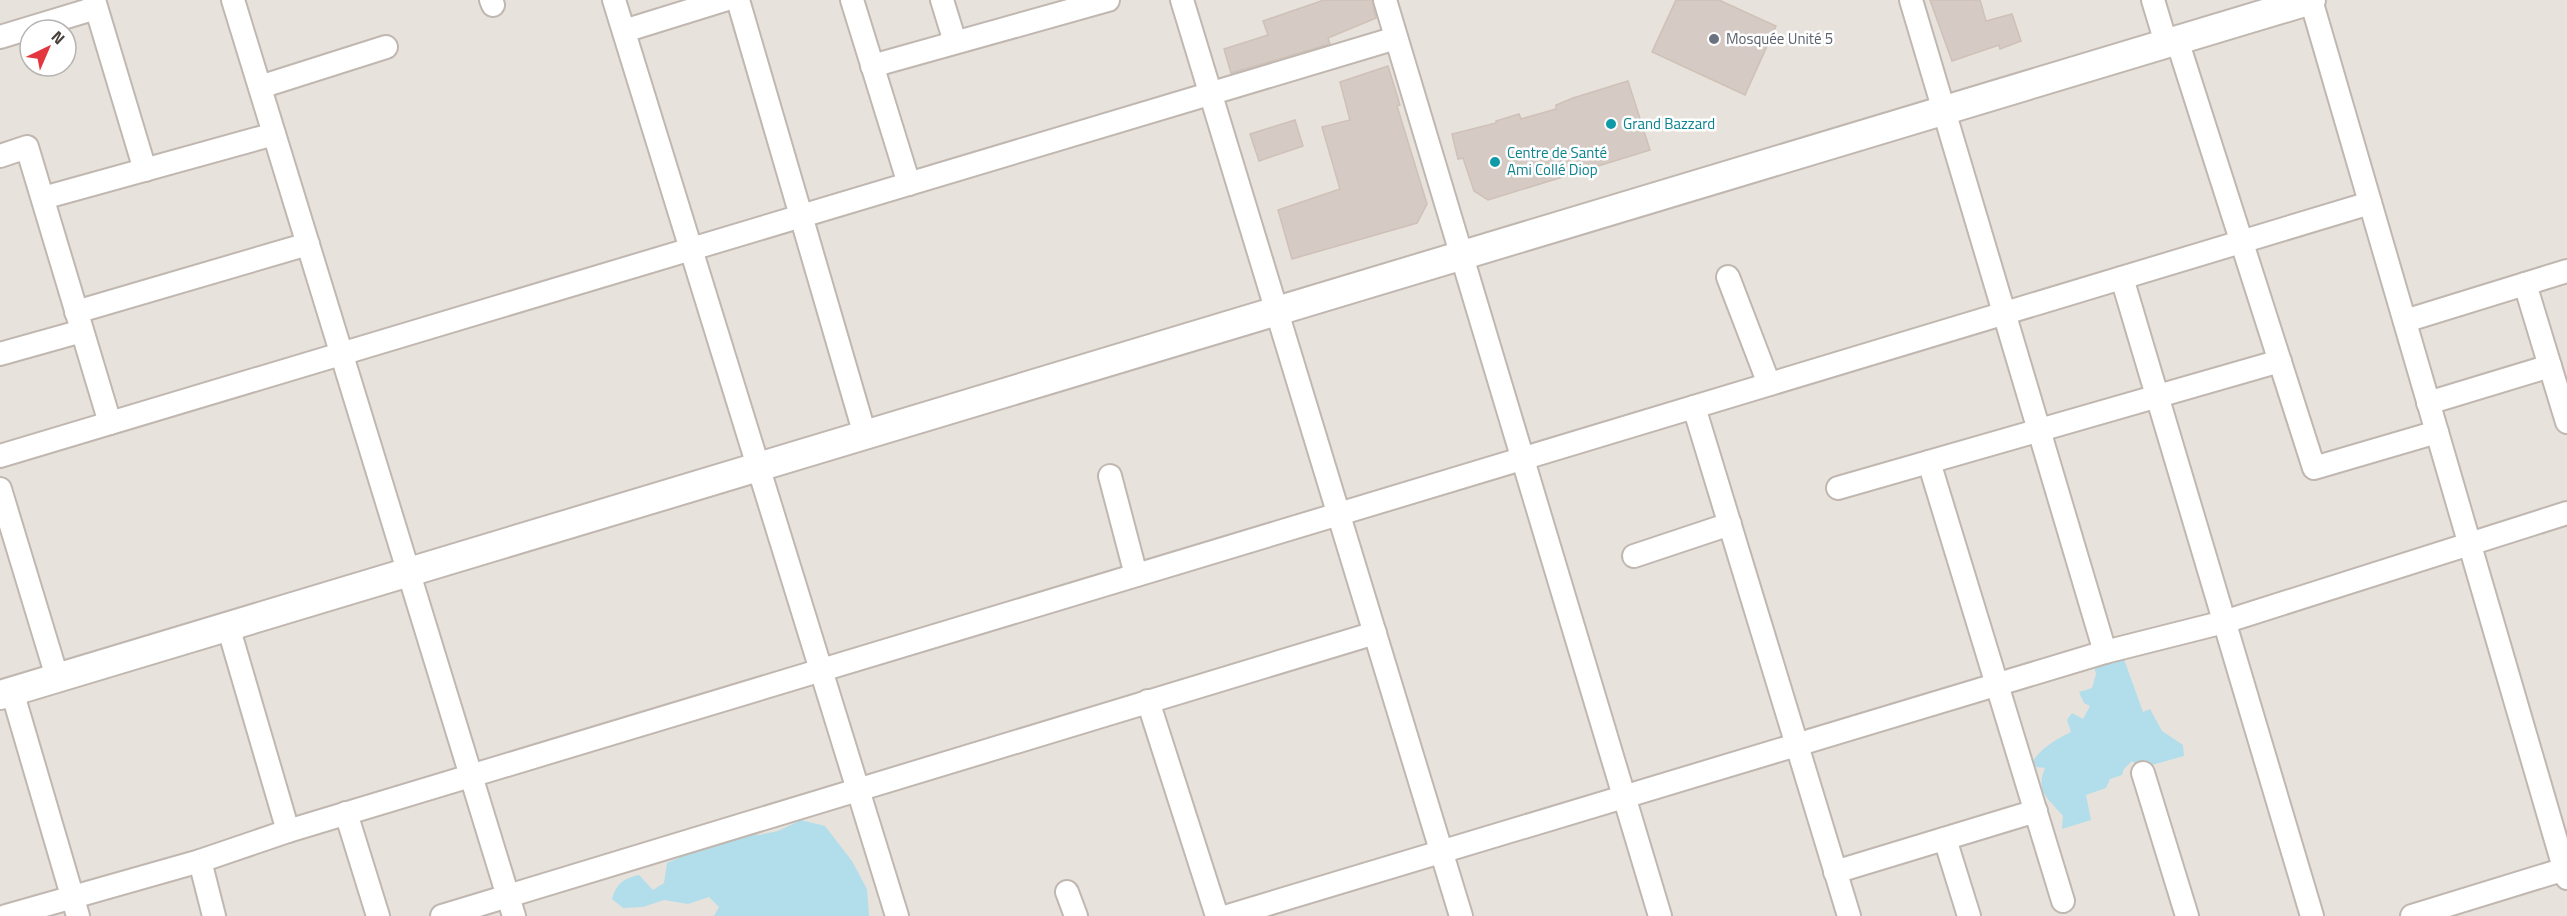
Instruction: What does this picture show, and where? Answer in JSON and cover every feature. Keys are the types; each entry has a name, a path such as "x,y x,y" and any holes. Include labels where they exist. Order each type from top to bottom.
{"street":[{"path":"233,0 511,906"},
{"path":"614,0 897,916"},
{"path":"624,31 724,0"},
{"path":"738,0 865,435"},
{"path":"852,0 909,184"},
{"path":"942,0 955,42"},
{"path":"872,66 1069,5 1108,0"},
{"path":"1182,0 1461,916"},
{"path":"1385,0 1660,916"},
{"path":"1911,0 2105,652"},
{"path":"2153,0 2172,42 2242,242 2314,468 2437,432"},
{"path":"75,906 6,693 2311,0 2566,873 2462,909 2412,916"},
{"path":"0,37 95,4 145,170"},
{"path":"0,456 1396,38"},
{"path":"260,87 386,47"},
{"path":"43,198 274,134"},
{"path":"0,156 27,147 110,423"},
{"path":"6,916 75,906 200,861 346,813 2370,203"},
{"path":"0,354 79,321 308,244"},
{"path":"2404,321 2567,272"},
{"path":"1728,277 1769,384"},
{"path":"2122,278 2312,916"},
{"path":"2526,284 2567,422"},
{"path":"1838,488 2280,361"},
{"path":"2428,403 2550,366"},
{"path":"1694,407 1849,916"},
{"path":"1929,462 2063,901"},
{"path":"1110,476 1137,575"},
{"path":"0,489 57,677"},
{"path":"1228,916 2105,652 2224,622 2469,542 2567,513"},
{"path":"1634,556 1730,525"},
{"path":"228,626 288,831"},
{"path":"442,916 511,906 859,789 1375,633"},
{"path":"1148,701 1217,916"},
{"path":"2143,773 2187,916"},
{"path":"1835,872 2036,811"},
{"path":"346,813 378,916"},
{"path":"1945,839 1969,916"},
{"path":"200,861 214,916"},
{"path":"1067,892 1076,916"}],"shaded area":[{"path":"0,0 2567,0 2567,916 0,916"}],"water":[{"path":"2121,651 2143,712 2150,709 2162,731 2183,745 2184,756 2141,768 2132,761 2124,769 2122,775 2110,779 2106,788 2086,795 2091,820 2062,829 2063,816 2042,789 2042,776 2045,768 2036,767 2033,761 2045,748 2071,732 2067,720 2072,713 2083,719 2090,706 2084,703 2079,692 2092,688 2096,674 2093,663"},
{"path":"801,820 825,826 852,861 867,889 869,916 714,916 719,907 709,897 688,904 664,900 643,907 623,908 612,899 621,882 639,875 653,890 664,883 667,863 741,831 759,835 778,831"}],"building":[{"path":"1324,0 1372,0 1376,18 1328,38 1330,44 1231,73 1224,49 1268,35 1263,21"},
{"name":"Mosquée Unité 5","path":"1676,0 1719,0 1776,26 1745,95 1652,52"},
{"path":"1930,0 1980,0 1986,21 2012,14 2021,41 2000,49 1999,45 1952,61"},
{"path":"1388,66 1400,105 1397,106 1427,204 1417,223 1292,259 1278,210 1340,189 1322,127 1350,120 1340,82"},
{"path":"1628,81 1650,150 1488,200 1474,191 1463,158 1458,159 1452,134 1496,123 1496,121 1519,114 1521,119 1556,109 1556,105 1573,98"},
{"path":"1295,120 1303,146 1259,161 1250,134"}],"place":[{"name":"Mosquée Unité 5","path":"1714,39"},
{"name":"Grand Bazzard","path":"1611,124"},
{"name":"Centre de Santé Ami Collé Diop","path":"1495,162"}]}
